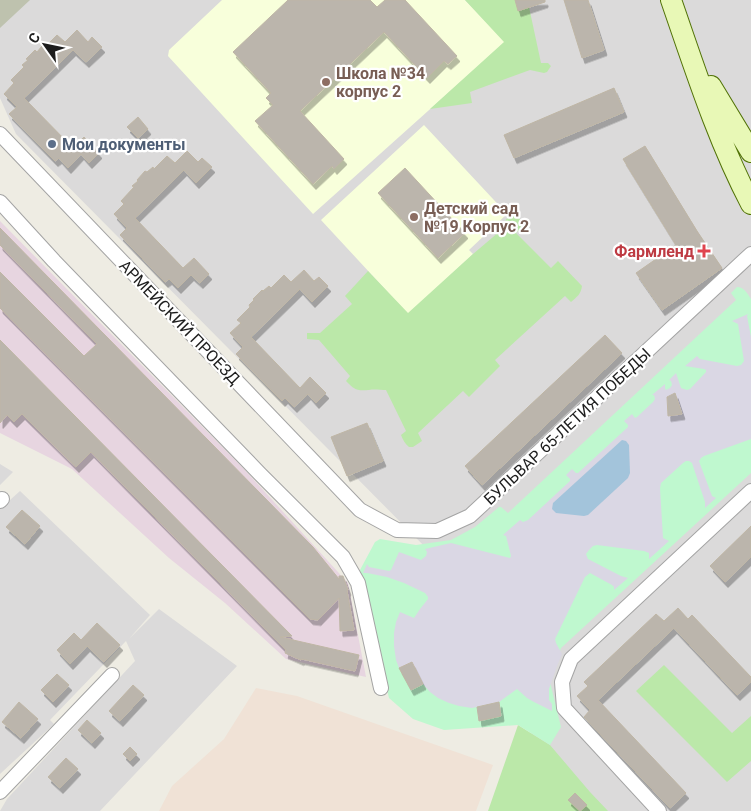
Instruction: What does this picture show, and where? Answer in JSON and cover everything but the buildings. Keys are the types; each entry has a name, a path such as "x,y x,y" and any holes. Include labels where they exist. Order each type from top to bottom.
{"main road":[{"path":"671,0 719,136 745,176 751,204"},
{"path":"687,46 751,152"}],"street":[{"name":"АРМЕЙСКИЙ ПРОЕЗД","path":"0,134 360,510"},
{"path":"0,202 74,282 343,557 358,583 381,688"},
{"name":"БУЛЬВАР 65-ЛЕТИЯ ПОБЕДЫ","path":"360,510 397,530 437,531 470,516 751,254"},
{"path":"658,811 564,708 562,682 571,659 751,491"},
{"path":"0,792 112,675"}],"shaded area":[{"path":"0,0 751,0 751,811 520,811 541,664 16,134 0,98"},
{"path":"0,0 30,0 0,28"},
{"name":"Школа №34 корпус 2","path":"222,0 465,0 505,42 313,214 168,56 169,50"},
{"name":"Детский сад №19 Корпус 2","path":"424,125 507,214 469,250 473,254 408,314 321,220"},
{"path":"0,221 243,468 348,583 366,677 286,659 225,603 169,558 72,469 0,433"},
{"path":"737,287 743,289 751,299 751,473 561,648 550,682 561,727 550,745 518,725 444,730 413,719 389,698 373,633 360,570 375,542 380,539 416,545 451,540 475,527 499,507 508,513 736,300 731,293"},
{"path":"748,314 751,337 751,439 704,456 699,461 712,496 716,498 705,508 705,502 692,463 689,461 683,463 661,483 663,538 669,541 649,559 649,553 644,551 597,545 593,546 586,554 588,559 628,578 614,590 612,585 590,573 585,577 555,639 562,654 549,689 552,711 527,698 517,689 499,702 472,708 459,706 438,698 423,684 399,668 394,646 394,633 400,612 414,618 428,597 425,593 404,583 387,577 363,573 367,564 369,567 389,571 399,552 421,560 426,556 427,552 425,549 451,543 510,558 506,536 503,535 520,520 523,522 528,520 570,481 566,475 572,469 578,473 628,427 624,421 632,414 635,418 637,417 653,402 655,399 654,395 652,395 665,384 666,390 670,388 672,385 669,380 676,373 681,388 687,390 706,372 704,369 685,366 697,356 700,359 737,366 741,365 744,361 738,324 732,321"},
{"path":"0,464 13,472 0,485"},
{"path":"20,491 150,615 129,639 159,609 237,666 100,811 0,811 7,799 135,661 126,641 50,720 54,724 0,774 0,509"},
{"path":"256,688 297,696 493,765 476,811 159,811 172,786 224,739"}],"green space":[{"path":"465,0 515,0 529,7 541,63 548,63 551,66 544,73 530,70 470,92 472,103 430,109 504,42"},
{"path":"513,214 525,224 516,233 551,268 558,261 582,286 581,291 571,302 565,296 495,360 500,366 469,397 463,391 418,433 422,441 413,447 409,447 401,435 406,431 386,390 361,390 354,388 346,381 350,376 319,340 307,339 307,333 320,333 352,304 345,296 368,271 408,313 506,226 504,222"},
{"path":"664,665 732,733 751,716 751,761 727,782 636,691"},
{"path":"518,725 550,745 608,811 488,811"}],"water":[{"path":"622,440 626,441 629,445 630,473 628,478 588,515 556,513 552,509 553,503"}],"place":[{"name":"Школа №34 корпус 2","path":"326,82"},
{"name":"Мои документы","path":"52,144"},
{"name":"Детский сад №19 Корпус 2","path":"414,217"},
{"name":"Фармленд","path":"704,251"}]}
